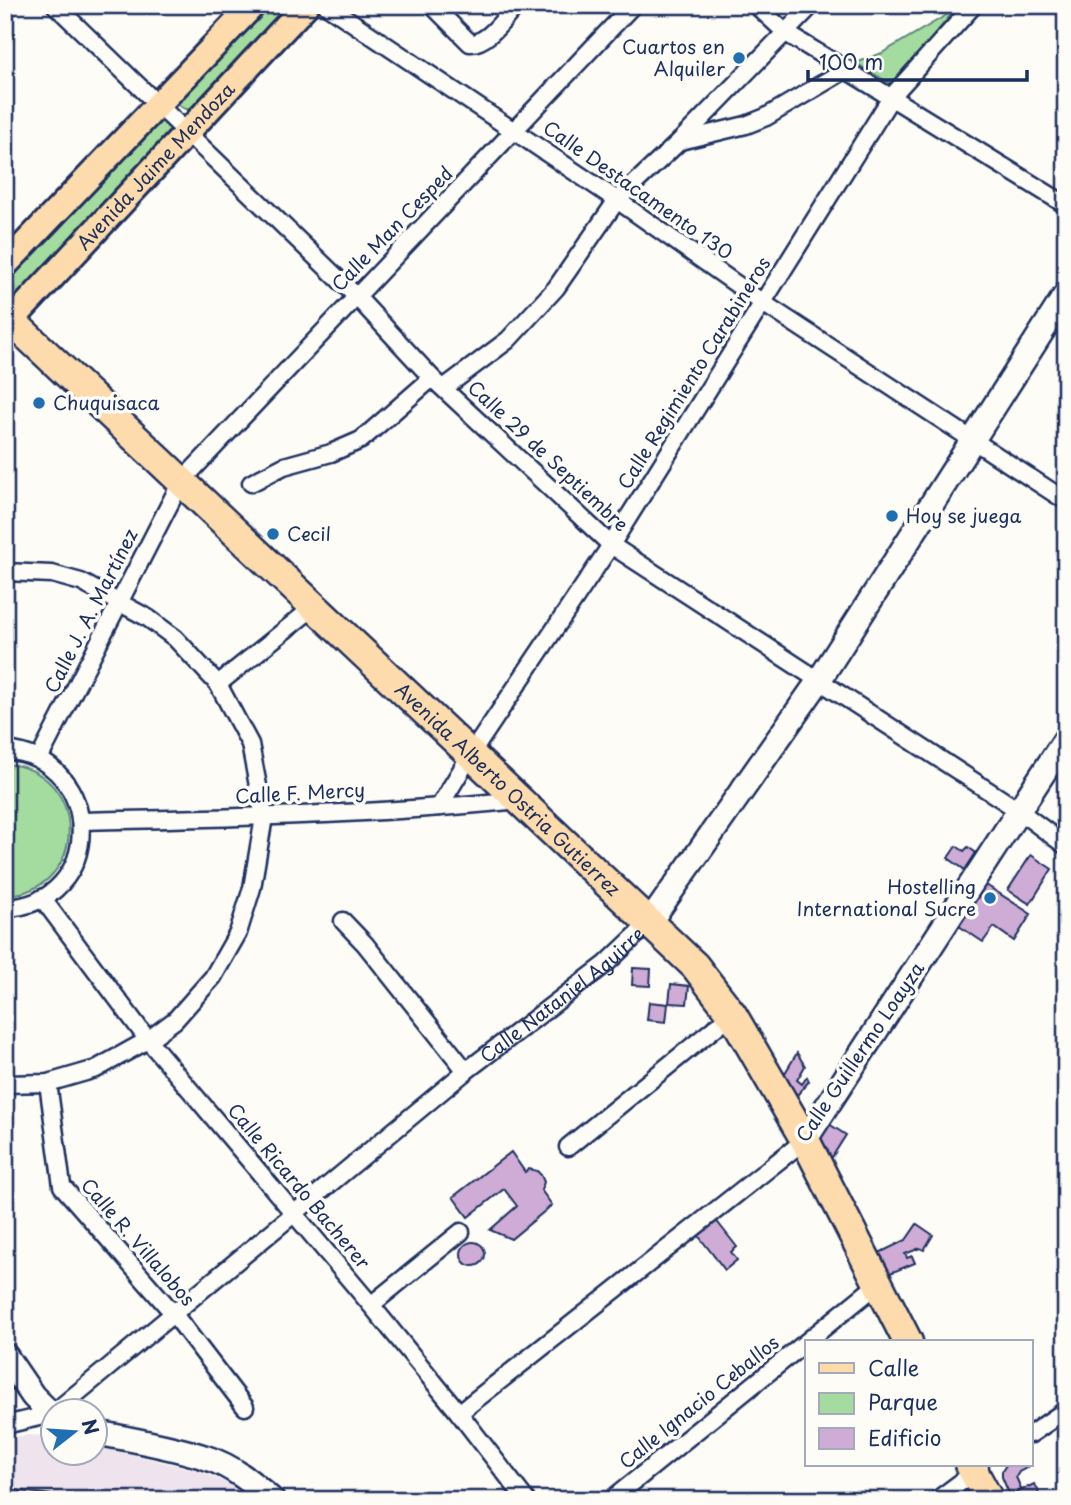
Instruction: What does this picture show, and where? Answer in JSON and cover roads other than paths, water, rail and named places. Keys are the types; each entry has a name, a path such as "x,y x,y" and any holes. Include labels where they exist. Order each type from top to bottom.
{"highway":[{"name":"Avenida Alberto Ostria Gutierrez","path":"7,321 695,966 732,1014 805,1140 907,1340"},
{"path":"976,1467 989,1500"}],"main road":[{"name":"Avenida Jaime Mendoza","path":"5,265 234,5"},
{"name":"Avenida Jaime Mendoza","path":"5,241 253,5"},
{"name":"Avenida Jaime Mendoza","path":"7,321 188,134 306,5"}],"street":[{"name":"Calle 29 de Septiembre","path":"55,5 356,296 438,383 611,545 1018,810 1066,846"},
{"name":"Calle Destacamento 130","path":"326,5 617,200 763,303 1066,501"},
{"path":"432,5 470,43 476,44 484,40 517,5"},
{"name":"Calle Man Cesped","path":"181,482 633,5"},
{"path":"756,5 786,33 1066,205"},
{"path":"251,483 284,466 331,453 362,440 438,383 508,340 556,288 617,200 680,141 812,5"},
{"name":"Calle Regimiento Carabineros","path":"439,807 471,754 611,545 892,96 974,5"},
{"path":"680,141 746,125 766,117 847,69"},
{"name":"Calle Nataniel Aguirre","path":"74,1396 466,1071 606,964 649,923 818,682 1066,294"},
{"name":"Calle J. A. Martínez","path":"39,759 181,482"},
{"path":"5,572 52,574 81,582 148,618 175,638 218,684 250,744 264,817 252,888 238,933 213,977 175,1020 148,1041 96,1069 48,1083 5,1084"},
{"path":"218,684 315,607"},
{"name":"Calle Guillermo Loayza","path":"459,1413 805,1140 1066,738"},
{"path":"5,750 23,752 55,770 68,785 77,802 81,821 80,847 75,863 55,888 27,905 5,908"},
{"name":"Calle F. Mercy","path":"81,821 264,817 519,800"},
{"name":"Calle Ricardo Bacherer","path":"42,898 148,1041 371,1305 526,1500"},
{"path":"343,921 365,944 466,1071"},
{"path":"568,1147 732,1014"},
{"name":"Calle R. Villalobos","path":"48,1083 62,1186 173,1313 245,1407"},
{"path":"371,1305 461,1232"},
{"name":"Calle Ignacio Ceballos","path":"809,1340 878,1284"},
{"name":"Calle Ignacio Ceballos","path":"611,1500 805,1343"},
{"path":"5,1356 38,1401"},
{"path":"1032,1433 1066,1410"},
{"path":"5,1425 38,1417"},
{"path":"108,1435 208,1458 255,1485 272,1500"},
{"path":"937,1500 976,1467"}],"place":[{"name":"Cuartos en Alquiler","path":"739,58"},
{"name":"Chuquisaca","path":"39,403"},
{"name":"Hoy se juega","path":"892,516"},
{"name":"Cecil","path":"273,534"},
{"name":"Hostelling International Sucre","path":"990,898"}]}
